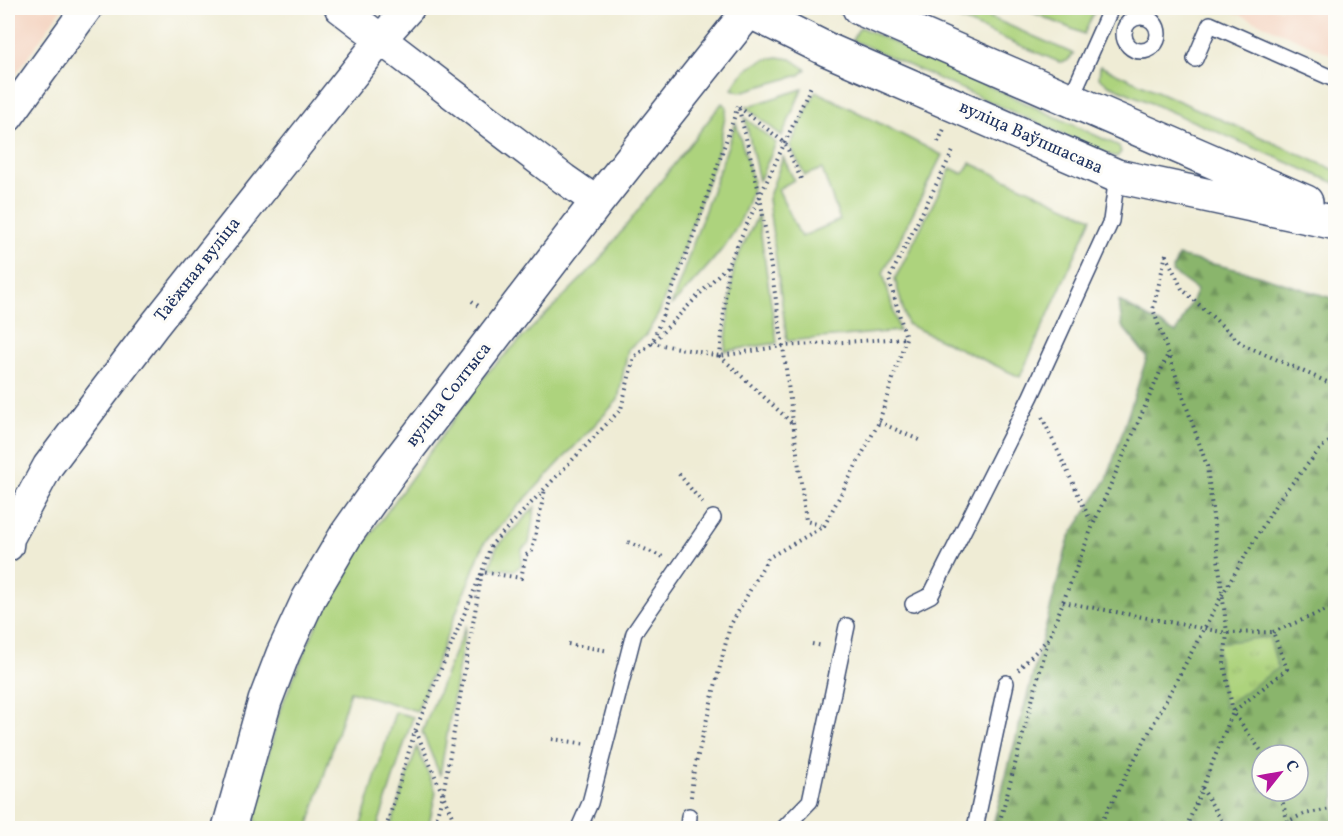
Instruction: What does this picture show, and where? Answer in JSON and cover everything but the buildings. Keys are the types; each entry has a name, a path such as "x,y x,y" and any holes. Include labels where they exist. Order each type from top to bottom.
{"main road":[{"path":"859,8 1335,214"},
{"name":"вуліца Ваўпшасава","path":"747,9 828,50 1118,176 1335,223"},
{"name":"вуліца Солтыса","path":"229,828 266,700 283,654 309,598 346,535 391,471 747,9"}],"street":[{"path":"8,117 87,8"},
{"path":"340,8 597,202"},
{"name":"Таёжная вуліца","path":"8,546 9,538 48,466 153,327 381,39 409,8"}],"lane":[{"path":"1070,100 1111,8"},
{"path":"1195,59 1210,24 1335,80"},
{"path":"913,603 932,595 1031,396 1111,221 1118,176"},
{"path":"579,828 590,803 634,633 713,518"},
{"path":"784,828 810,801 847,626"},
{"path":"975,828 1006,683"}],"path":[{"path":"995,13 1005,8"},
{"path":"1320,8 1335,15"},
{"path":"386,828 415,731 482,572 491,545 621,409 634,357 652,343 728,265 812,84"},
{"path":"738,106 785,144 801,180"},
{"path":"738,106 760,196 806,521 824,526"},
{"path":"652,343 698,223 738,106"},
{"path":"688,822 693,775 730,626 768,558 824,526 879,422 906,338 889,279 954,149"},
{"path":"1255,743 1233,712 1224,664 1227,633 1207,466 1153,309 1166,254 1182,289 1242,344 1335,386"},
{"path":"720,356 728,265"},
{"path":"652,343 720,356 783,346 906,338"},
{"path":"998,828 1049,638 1093,525 1168,353"},
{"path":"720,356 793,424"},
{"path":"1031,396 1093,525"},
{"path":"879,422 919,440"},
{"path":"1098,828 1222,595 1279,499 1322,447 1335,437"},
{"path":"679,474 713,518"},
{"path":"482,572 521,578 526,555 532,551 546,488"},
{"path":"628,542 681,564"},
{"path":"434,828 482,572"},
{"path":"1063,602 1227,633 1273,632 1335,606"},
{"path":"1186,828 1233,712 1287,669 1273,632"},
{"path":"1006,683 1049,638"},
{"path":"568,644 628,654"},
{"path":"415,731 457,828"},
{"path":"552,738 604,747"},
{"path":"1202,788 1226,828"},
{"path":"1282,803 1289,828"},
{"path":"1286,822 1304,814 1335,808"}],"shaded area":[{"path":"8,8 62,8 8,86"},
{"path":"1225,8 1335,8 1335,56"}],"green space":[{"path":"933,8 969,8 1074,54 1067,61 1059,62"},
{"path":"1022,8 1096,8 1084,34"},
{"path":"860,27 1119,146 1121,152 1117,157 1107,154 852,40"},
{"path":"778,57 791,59 806,69 800,75 740,92 732,89 745,71 763,60"},
{"path":"1100,66 1335,170 1335,183 1107,84 1099,78"},
{"path":"802,89 782,136 746,107"},
{"path":"816,91 942,155 883,273 899,331 787,341 768,199 783,157 794,180 778,189 801,237 840,220 822,169 805,175 790,146"},
{"path":"722,103 727,107 711,173 659,313 646,335 628,349 618,400 484,543 417,711 350,691 308,828 260,828 255,820 255,809 280,709 315,628 361,548 487,373 596,264"},
{"path":"745,118 776,143 759,181"},
{"path":"736,123 753,181 749,200 742,217 722,249 671,306"},
{"path":"970,163 1092,218 1020,377 907,324 895,279 951,168 963,174"},
{"path":"758,215 777,343 725,351 734,265"},
{"path":"1178,256 1248,272 1335,299 1335,828 992,828 1069,538 1107,479 1147,357 1122,326 1119,301 1176,333 1197,290 1172,272"},
{"path":"535,507 529,543 522,549 521,565 515,570 490,568 496,548"},
{"path":"466,625 440,775 422,732"},
{"path":"1269,637 1278,668 1224,707 1217,643"},
{"path":"395,712 413,717 377,828 360,828"},
{"path":"417,747 436,792 428,828 390,828"}]}
